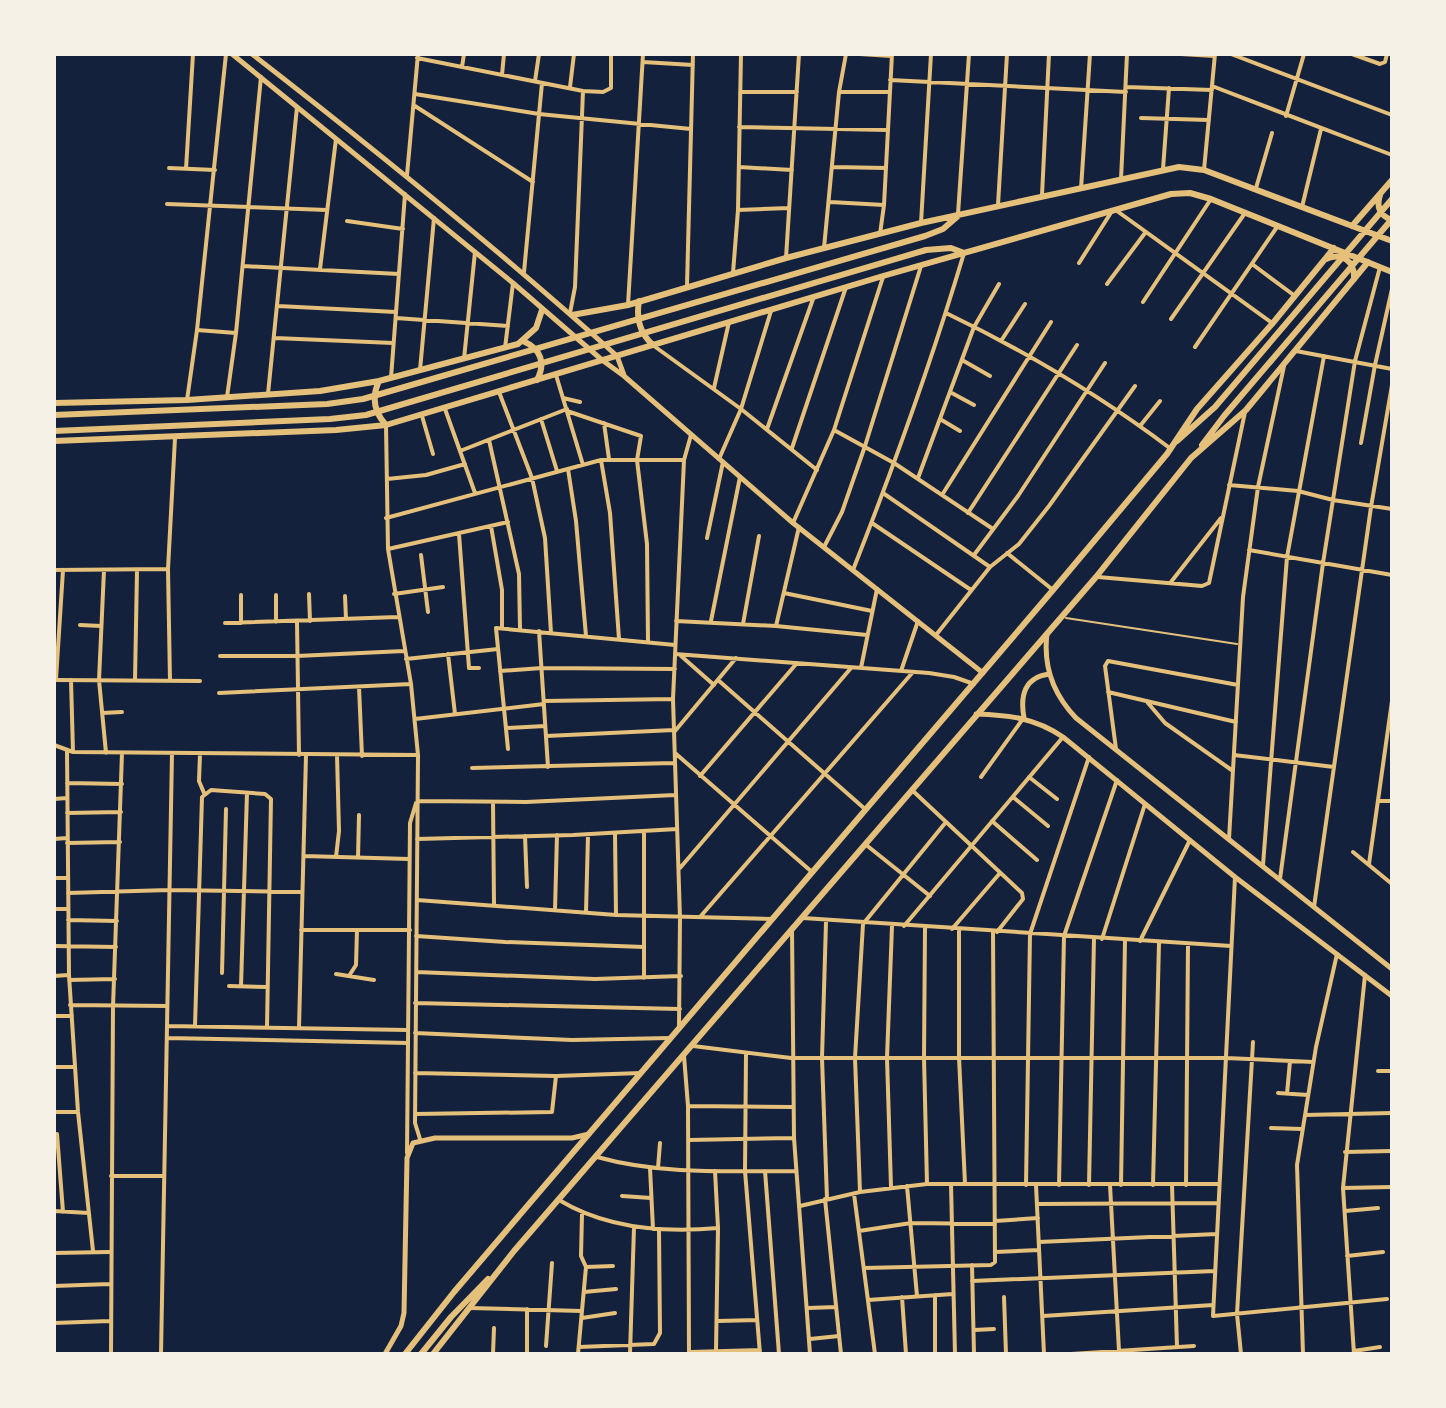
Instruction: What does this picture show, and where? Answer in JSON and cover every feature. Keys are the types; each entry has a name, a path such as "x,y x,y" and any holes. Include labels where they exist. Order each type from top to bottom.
{"main road":[{"path":"571,314 628,305 786,258 921,223 1188,167 1204,170 1390,238"},
{"path":"1352,226 1392,180"},
{"path":"421,1354 597,1157 1096,577 1224,416 1392,220 1379,210 1381,192"},
{"path":"54,441 175,438 386,425 883,276 1171,194 1190,193 1211,199 1392,272"},
{"path":"1172,446 1215,407 1392,199"},
{"path":"54,415 350,401 935,233 958,216"},
{"path":"54,431 353,417 391,409 926,250 951,248 964,253"},
{"path":"405,1354 454,1292 1053,590 1172,446 1197,409 1334,248"},
{"path":"1323,261 1334,256 1346,259 1354,270 1354,279"},
{"path":"1198,452 1246,410 1368,262"},
{"path":"639,301 640,328 652,344"},
{"path":"54,403 187,400 320,391 379,381 505,349 523,341 536,328 542,310"},
{"path":"523,341 537,350 541,357 541,373 537,380"},
{"path":"379,381 374,401 386,425"},
{"path":"435,1353 514,1251"}],"street":[{"path":"186,169 193,54"},
{"path":"187,400 229,54 310,115 513,283 793,523 983,673"},
{"path":"252,54 407,175 524,272 617,356 624,376"},
{"path":"462,67 464,54"},
{"path":"502,75 504,54"},
{"path":"524,272 539,114 539,54"},
{"path":"570,88 574,54"},
{"path":"407,175 418,56 583,91 603,92 610,90 611,54"},
{"path":"628,305 643,54"},
{"path":"687,286 693,54"},
{"path":"733,273 738,210 741,54"},
{"path":"786,258 799,54"},
{"path":"824,248 839,92 846,54"},
{"path":"860,54 892,55 880,234"},
{"path":"921,223 931,54"},
{"path":"958,216 969,54"},
{"path":"998,208 1007,54"},
{"path":"1042,198 1049,54"},
{"path":"1081,189 1090,54"},
{"path":"1121,180 1127,54"},
{"path":"1181,54 1215,55 1204,170"},
{"path":"1231,54 1392,115"},
{"path":"1286,116 1304,54"},
{"path":"1352,54 1380,64 1385,62 1387,54"},
{"path":"643,62 693,65"},
{"path":"227,397 261,77"},
{"path":"890,80 1088,90 1212,88 1392,155"},
{"path":"1163,170 1169,88"},
{"path":"571,314 575,287 583,91"},
{"path":"740,92 797,92"},
{"path":"839,92 890,92"},
{"path":"415,94 539,114 691,129"},
{"path":"268,394 297,105"},
{"path":"310,115 318,105"},
{"path":"415,106 533,182"},
{"path":"1141,118 1209,120"},
{"path":"739,127 888,130"},
{"path":"1302,207 1321,129"},
{"path":"1255,189 1272,133"},
{"path":"320,269 336,137"},
{"path":"739,167 792,170"},
{"path":"833,167 886,168"},
{"path":"169,168 215,170"},
{"path":"391,378 405,194"},
{"path":"1143,302 1211,199"},
{"path":"830,202 884,205"},
{"path":"167,204 327,210"},
{"path":"738,210 789,208"},
{"path":"1079,263 1114,210 1272,324"},
{"path":"1171,319 1245,213"},
{"path":"420,370 434,218"},
{"path":"347,221 403,229"},
{"path":"1195,347 1278,226"},
{"path":"1107,284 1145,233"},
{"path":"464,359 475,252"},
{"path":"853,570 894,463 964,253"},
{"path":"1252,264 1295,296"},
{"path":"824,547 842,512 865,446 921,265"},
{"path":"243,266 399,274"},
{"path":"1280,879 1323,563 1355,361 1380,267"},
{"path":"793,523 834,430 883,276"},
{"path":"505,349 513,283"},
{"path":"918,478 974,327 999,284"},
{"path":"792,448 846,287"},
{"path":"1361,443 1392,289"},
{"path":"767,429 813,297"},
{"path":"1001,341 1025,304"},
{"path":"278,306 508,326"},
{"path":"707,538 721,461 741,409 772,309"},
{"path":"946,313 1059,373 1172,446"},
{"path":"714,388 729,322"},
{"path":"942,495 1051,322"},
{"path":"197,330 236,333"},
{"path":"275,338 394,343"},
{"path":"652,344 714,388 817,470"},
{"path":"968,513 1077,345"},
{"path":"1293,350 1392,369"},
{"path":"1263,865 1287,557 1324,356"},
{"path":"1229,839 1238,644 1249,550 1258,487 1286,359"},
{"path":"962,360 990,376"},
{"path":"974,555 1018,496 1105,363"},
{"path":"556,374 583,465"},
{"path":"1314,907 1371,507 1392,385"},
{"path":"936,635 990,567 1019,544 1135,386"},
{"path":"499,392 532,478 545,538 551,633"},
{"path":"950,392 974,405"},
{"path":"563,398 580,402"},
{"path":"1140,426 1160,401"},
{"path":"445,409 475,493"},
{"path":"460,451 567,410 641,435 637,460 647,544 648,642"},
{"path":"1096,577 1202,586 1209,583 1246,410"},
{"path":"422,416 433,454"},
{"path":"541,419 557,471"},
{"path":"940,419 960,431"},
{"path":"604,423 609,459"},
{"path":"386,425 388,549 411,684 418,755 415,1114 420,1139"},
{"path":"834,430 894,463 993,529"},
{"path":"679,1030 680,918 673,699 684,460 691,435"},
{"path":"170,681 168,569 175,438"},
{"path":"489,440 519,574 520,629"},
{"path":"386,518 601,460 684,460"},
{"path":"601,460 610,513 619,639"},
{"path":"387,479 426,475 465,464"},
{"path":"568,469 586,636"},
{"path":"711,621 740,477"},
{"path":"1229,485 1298,491 1392,509"},
{"path":"883,493 990,567"},
{"path":"1171,582 1223,515"},
{"path":"388,549 508,522"},
{"path":"872,523 971,590"},
{"path":"491,526 502,590 498,649 508,749"},
{"path":"776,626 799,527"},
{"path":"459,534 469,668 479,668"},
{"path":"743,624 759,536"},
{"path":"1249,550 1392,575"},
{"path":"1007,553 1053,590"},
{"path":"421,555 428,612"},
{"path":"135,680 137,569"},
{"path":"54,570 168,569"},
{"path":"63,570 55,680 200,681"},
{"path":"104,570 99,680 106,753"},
{"path":"394,594 443,587"},
{"path":"861,668 877,589"},
{"path":"784,593 872,611"},
{"path":"309,594 310,621"},
{"path":"241,595 241,623"},
{"path":"276,595 276,622"},
{"path":"345,596 346,619"},
{"path":"225,623 398,617"},
{"path":"676,621 711,621 867,635"},
{"path":"901,671 919,621"},
{"path":"297,622 299,755"},
{"path":"80,625 101,626"},
{"path":"499,628 675,645"},
{"path":"539,631 548,767"},
{"path":"1047,631 1050,674 1070,711 1392,969"},
{"path":"406,659 498,649"},
{"path":"220,656 404,651"},
{"path":"448,654 455,714"},
{"path":"677,654 913,672 954,677 974,684"},
{"path":"677,654 754,712 865,809"},
{"path":"546,736 674,732 737,657"},
{"path":"1116,750 1105,666 1111,661 1238,685"},
{"path":"700,776 797,663"},
{"path":"500,671 542,668 675,669"},
{"path":"678,870 852,668"},
{"path":"700,917 913,672"},
{"path":"981,777 1024,718 1021,700 1025,689 1033,680 1050,674"},
{"path":"71,680 73,752"},
{"path":"219,693 411,684"},
{"path":"359,687 362,756"},
{"path":"1108,692 1236,722"},
{"path":"415,719 544,703 673,699"},
{"path":"1146,701 1165,723 1233,771"},
{"path":"1369,864 1392,701"},
{"path":"102,713 122,712"},
{"path":"975,714 1024,718 1063,737 1235,877 1392,996"},
{"path":"506,728 545,726"},
{"path":"904,926 1063,737"},
{"path":"54,745 73,752 106,753 418,755"},
{"path":"67,751 70,1005 93,1251"},
{"path":"674,752 812,872"},
{"path":"111,1354 109,1252 113,1007 122,753"},
{"path":"161,1354 172,753"},
{"path":"195,1026 204,793 199,781 200,754"},
{"path":"299,1028 306,755"},
{"path":"336,857 339,831 337,755"},
{"path":"1234,755 1334,767"},
{"path":"1026,1185 1030,934 1089,757"},
{"path":"472,768 674,763"},
{"path":"1029,777 1057,799"},
{"path":"1059,1185 1064,936 1117,780"},
{"path":"67,783 122,784"},
{"path":"864,1268 991,1265 995,1262 995,932 1023,896 911,789"},
{"path":"204,793 211,790 265,794 271,799 267,1027"},
{"path":"241,986 247,793"},
{"path":"417,801 493,802 675,795"},
{"path":"1013,797 1048,826"},
{"path":"54,799 67,798"},
{"path":"385,1354 401,1326 404,1313 411,816 417,801"},
{"path":"1378,801 1392,801"},
{"path":"493,802 494,905"},
{"path":"1102,939 1145,803"},
{"path":"222,973 226,809"},
{"path":"67,813 121,812"},
{"path":"358,858 359,815"},
{"path":"992,821 1037,860"},
{"path":"875,1354 857,1192 855,1058 863,924 946,822"},
{"path":"417,839 677,829"},
{"path":"644,831 644,978"},
{"path":"615,833 616,915"},
{"path":"586,912 588,834"},
{"path":"555,910 557,835"},
{"path":"525,836 527,887"},
{"path":"54,839 120,842"},
{"path":"1140,941 1190,840"},
{"path":"865,844 930,896"},
{"path":"1353,852 1392,884"},
{"path":"304,856 410,859"},
{"path":"952,929 1001,872"},
{"path":"1235,877 1213,1316 1387,1299"},
{"path":"54,878 68,878"},
{"path":"68,893 224,890 302,893"},
{"path":"417,900 616,915 772,919"},
{"path":"54,909 68,909"},
{"path":"801,918 1231,946"},
{"path":"68,920 117,921"},
{"path":"826,922 822,1058 826,1199 841,1354"},
{"path":"891,1187 887,1058 892,926"},
{"path":"925,928 927,1184"},
{"path":"792,929 794,1138 810,1354"},
{"path":"301,930 410,930"},
{"path":"349,976 356,965 357,930"},
{"path":"959,930 959,1057 965,1184"},
{"path":"416,936 644,947"},
{"path":"1089,1185 1094,938"},
{"path":"1121,1185 1125,940"},
{"path":"1153,1185 1159,942"},
{"path":"1186,1185 1188,944"},
{"path":"54,946 116,947"},
{"path":"1303,1354 1297,1165 1313,1062 1337,954"},
{"path":"416,972 644,978 681,976"},
{"path":"336,974 374,980"},
{"path":"1365,975 1343,1188 1354,1352 1380,1347"},
{"path":"54,976 115,979"},
{"path":"229,986 267,987"},
{"path":"415,1003 680,1009"},
{"path":"70,1005 167,1006"},
{"path":"54,1016 72,1016"},
{"path":"167,1026 408,1030"},
{"path":"415,1033 572,1040 673,1038"},
{"path":"167,1038 408,1043"},
{"path":"1241,1354 1237,1314 1253,1042"},
{"path":"693,1046 791,1058 1226,1058 1313,1062"},
{"path":"684,1056 689,1140 689,1353 760,1352 745,1171 746,1053"},
{"path":"1287,1094 1290,1061"},
{"path":"54,1067 75,1067"},
{"path":"1378,1071 1392,1071"},
{"path":"415,1073 556,1076 643,1073"},
{"path":"415,1114 550,1112 554,1108 556,1076"},
{"path":"1278,1093 1308,1095"},
{"path":"688,1106 793,1107"},
{"path":"54,1112 78,1112"},
{"path":"1305,1115 1392,1113"},
{"path":"1271,1128 1302,1129"},
{"path":"407,1158 410,1147 420,1139 572,1138 595,1130"},
{"path":"57,1134 63,1212"},
{"path":"689,1140 794,1138"},
{"path":"658,1168 660,1143"},
{"path":"1345,1152 1392,1151"},
{"path":"597,1157 624,1165 689,1171 796,1171"},
{"path":"579,1347 654,1344 660,1333 650,1167"},
{"path":"715,1171 718,1228 716,1351"},
{"path":"765,1171 779,1354"},
{"path":"111,1176 164,1176"},
{"path":"799,1206 857,1192 927,1184 1219,1184"},
{"path":"951,1184 955,1354"},
{"path":"1036,1185 1044,1354"},
{"path":"1110,1185 1119,1351"},
{"path":"1172,1185 1174,1307 1180,1347 1184,1354"},
{"path":"907,1186 917,1296"},
{"path":"1343,1188 1392,1187"},
{"path":"622,1196 651,1198"},
{"path":"559,1200 582,1214 634,1227 689,1231 718,1228"},
{"path":"1037,1204 1218,1203"},
{"path":"1345,1211 1378,1208"},
{"path":"54,1211 89,1213"},
{"path":"578,1354 586,1267 581,1256 582,1214"},
{"path":"859,1231 911,1223 952,1225 1038,1218"},
{"path":"630,1354 634,1227"},
{"path":"1039,1242 1217,1234"},
{"path":"995,1252 1039,1250"},
{"path":"54,1253 109,1252"},
{"path":"1347,1256 1383,1252"},
{"path":"546,1346 552,1263"},
{"path":"972,1265 974,1354"},
{"path":"586,1267 613,1266"},
{"path":"972,1281 1215,1271"},
{"path":"54,1286 110,1284"},
{"path":"584,1292 616,1289"},
{"path":"868,1300 954,1294"},
{"path":"935,1295 935,1354"},
{"path":"902,1297 906,1354"},
{"path":"1004,1297 1006,1354"},
{"path":"1043,1316 1213,1305"},
{"path":"808,1308 836,1307"},
{"path":"470,1308 582,1311"},
{"path":"527,1309 527,1354"},
{"path":"582,1318 615,1313"},
{"path":"718,1321 757,1320"},
{"path":"54,1323 110,1321"},
{"path":"493,1354 494,1328"},
{"path":"974,1330 994,1329"},
{"path":"809,1339 839,1336"},
{"path":"1071,1354 1194,1346"}],"lane":[{"path":"1060,617 1238,644"}]}
